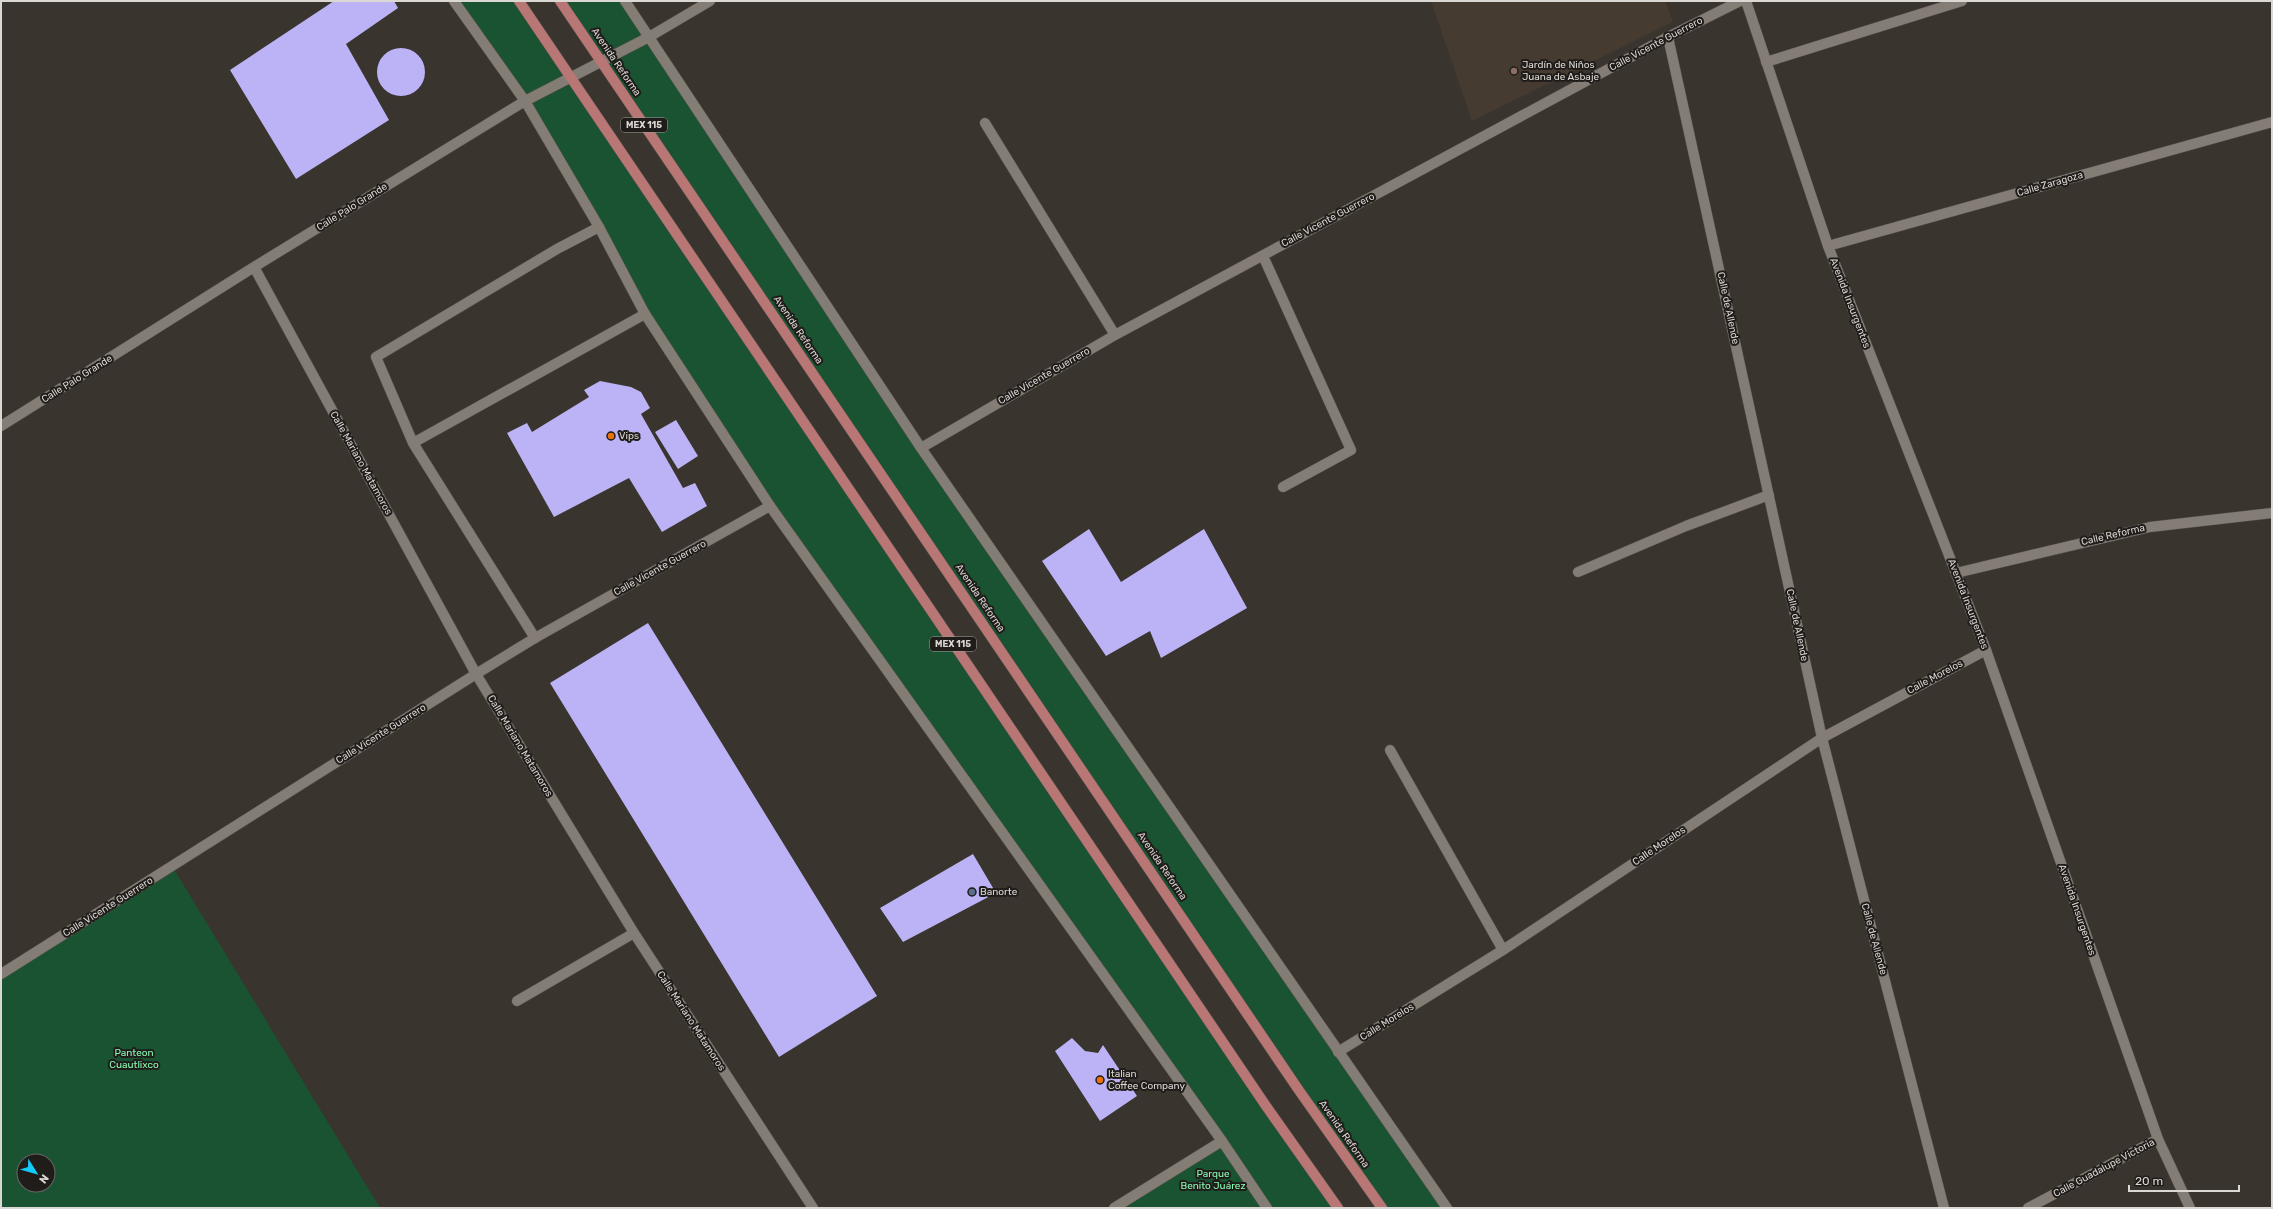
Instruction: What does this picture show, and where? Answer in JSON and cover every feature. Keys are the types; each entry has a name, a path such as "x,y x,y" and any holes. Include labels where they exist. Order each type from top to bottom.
{"main road":[{"name":"MEX 115","path":"519,1 1266,1106 1338,1208"},
{"name":"Avenida Reforma","path":"560,1 1294,1082 1382,1208"}],"street":[{"path":"454,1 524,101 599,227 645,314 770,506 1222,1141 1268,1208"},
{"path":"625,1 921,448 1447,1208"},
{"name":"Calle Palo Grande","path":"1,426 524,101 649,37 710,1"},
{"name":"Calle Vicente Guerrero","path":"921,448 1116,335 1668,37 1740,1"},
{"name":"Avenida Insurgentes","path":"1746,1 1828,246 1986,650 2158,1139 2190,1208"},
{"path":"1766,62 1962,1"},
{"name":"Calle de Allende","path":"1668,37 1822,738 1944,1208"},
{"name":"Calle Zaragoza","path":"1828,246 2272,122"},
{"path":"985,123 1116,335"},
{"path":"535,638 413,443 376,356 557,249 599,227"},
{"path":"1263,256 1351,450 1283,487"},
{"name":"Calle Mariano Matamoros","path":"254,268 476,674 634,933 813,1208"},
{"path":"413,443 645,314"},
{"path":"1578,572 1686,526 1769,495"},
{"name":"Calle Vicente Guerrero","path":"1,974 535,638 770,506"},
{"name":"Calle Reforma","path":"1956,573 2150,527 2272,513"},
{"name":"Calle Morelos","path":"1338,1052 1503,950 1822,738 1986,650"},
{"path":"1390,750 1503,950"},
{"path":"518,1001 634,933"},
{"name":"Calle Guadalupe Victoria","path":"2028,1208 2158,1139"},
{"path":"1114,1208 1222,1141"}],"shaded area":[{"name":"Jardín de Niños Juana de Asbaje","path":"1431,1 1665,1 1673,22 1472,121"}],"green space":[{"name":"Parque Benito Juárez","path":"454,1 519,1 1338,1208 1114,1208 1222,1141 770,506 645,314 525,101"},
{"path":"560,1 625,1 921,448 1447,1208 1382,1208"},
{"name":"Panteon Cuautlixco","path":"172,866 380,1208 1,1208 1,976"}],"building":[{"path":"334,1 394,1 398,8 346,44 389,120 296,179 230,70"},
{"path":"396,48 406,48 418,55 425,67 425,77 418,89 406,96 396,96 388,92 381,85 377,77 377,67 381,59 388,52"},
{"path":"600,381 631,387 641,392 650,408 641,414 683,488 695,483 707,506 662,532 629,478 554,517 507,433 527,423 532,432 589,397 584,390"},
{"path":"676,420 698,456 678,469 655,432"},
{"path":"1089,529 1121,582 1204,529 1247,608 1161,658 1150,631 1106,656 1042,561"},
{"path":"648,623 877,996 779,1057 550,683"},
{"path":"973,854 996,893 903,942 880,908"},
{"path":"1072,1038 1085,1051 1098,1053 1103,1045 1137,1096 1100,1121 1055,1051"}],"place":[{"name":"Jardín de Niños Juana de Asbaje","path":"1514,71"},
{"name":"Vips","path":"611,436"},
{"name":"Banorte","path":"972,892"},
{"name":"Italian Coffee Company","path":"1100,1080"}]}
